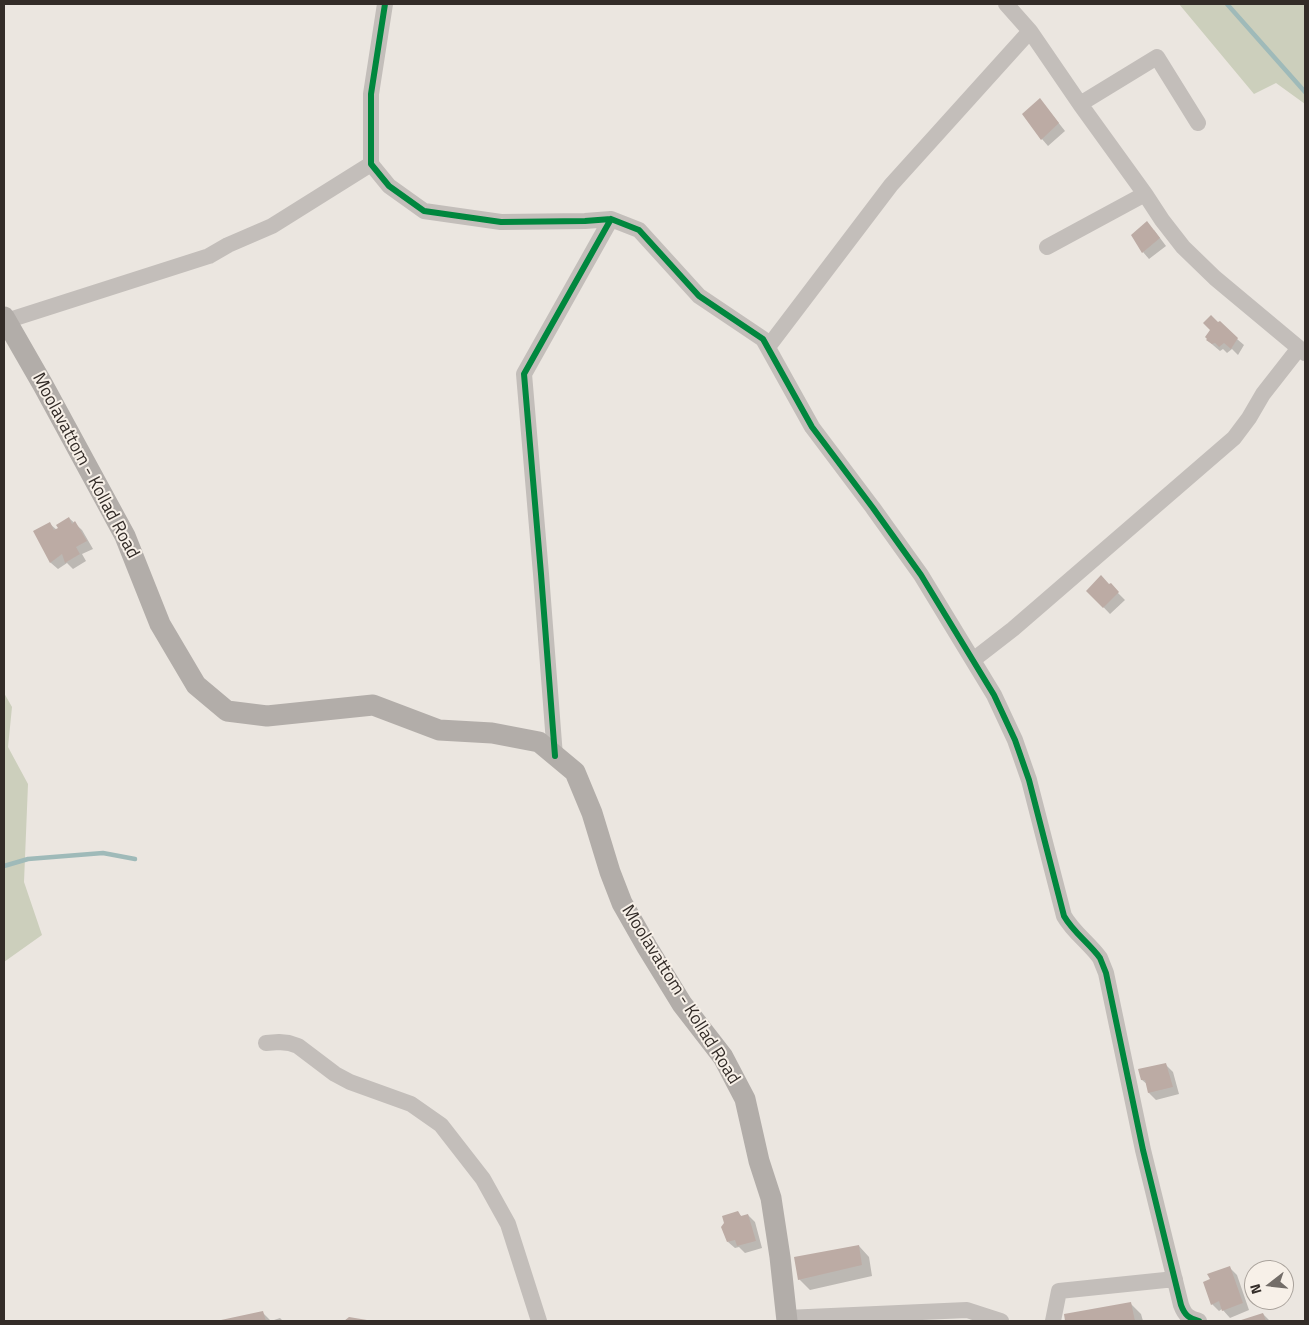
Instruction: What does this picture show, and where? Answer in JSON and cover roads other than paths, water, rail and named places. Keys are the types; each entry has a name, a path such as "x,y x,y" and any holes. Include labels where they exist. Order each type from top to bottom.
{"main road":[{"name":"Moolavattom - Kollad Road","path":"5,319 126,536 160,624 196,685 227,711 268,716 373,705 439,730 492,733 539,742 575,772 592,813 610,872 622,903 682,1004 723,1057 745,1099 759,1161 771,1198 780,1257 786,1320"}],"street":[{"path":"385,4 372,94 371,164 389,186 424,211 501,222 585,222 611,219 639,230 699,296 763,339 812,427 826,448 868,501 921,575 994,695 1006,719 1029,780 1064,916 1073,929 1097,954 1106,973 1143,1150 1174,1280 1184,1313 1189,1318 1199,1321"},
{"path":"973,660 1013,630 1234,438 1249,418 1263,394 1302,351 1215,278 1183,247 1162,220 1030,31 1006,4"},
{"path":"768,346 891,185 1030,31"},
{"path":"1080,104 1157,56 1198,123"},
{"path":"5,319 209,256 228,245 272,226 371,164"},
{"path":"1047,247 1145,194"},
{"path":"555,756 524,374 611,219"},
{"path":"266,1043 279,1042 298,1046 335,1074 350,1082 411,1104 441,1125 483,1179 508,1224 539,1321"},
{"path":"1053,1321 1059,1291 1174,1280"},
{"path":"786,1320 967,1310 1001,1321"}],"waterway":[{"path":"1227,4 1305,92"},
{"path":"4,866 28,859 103,853 135,859"}]}
